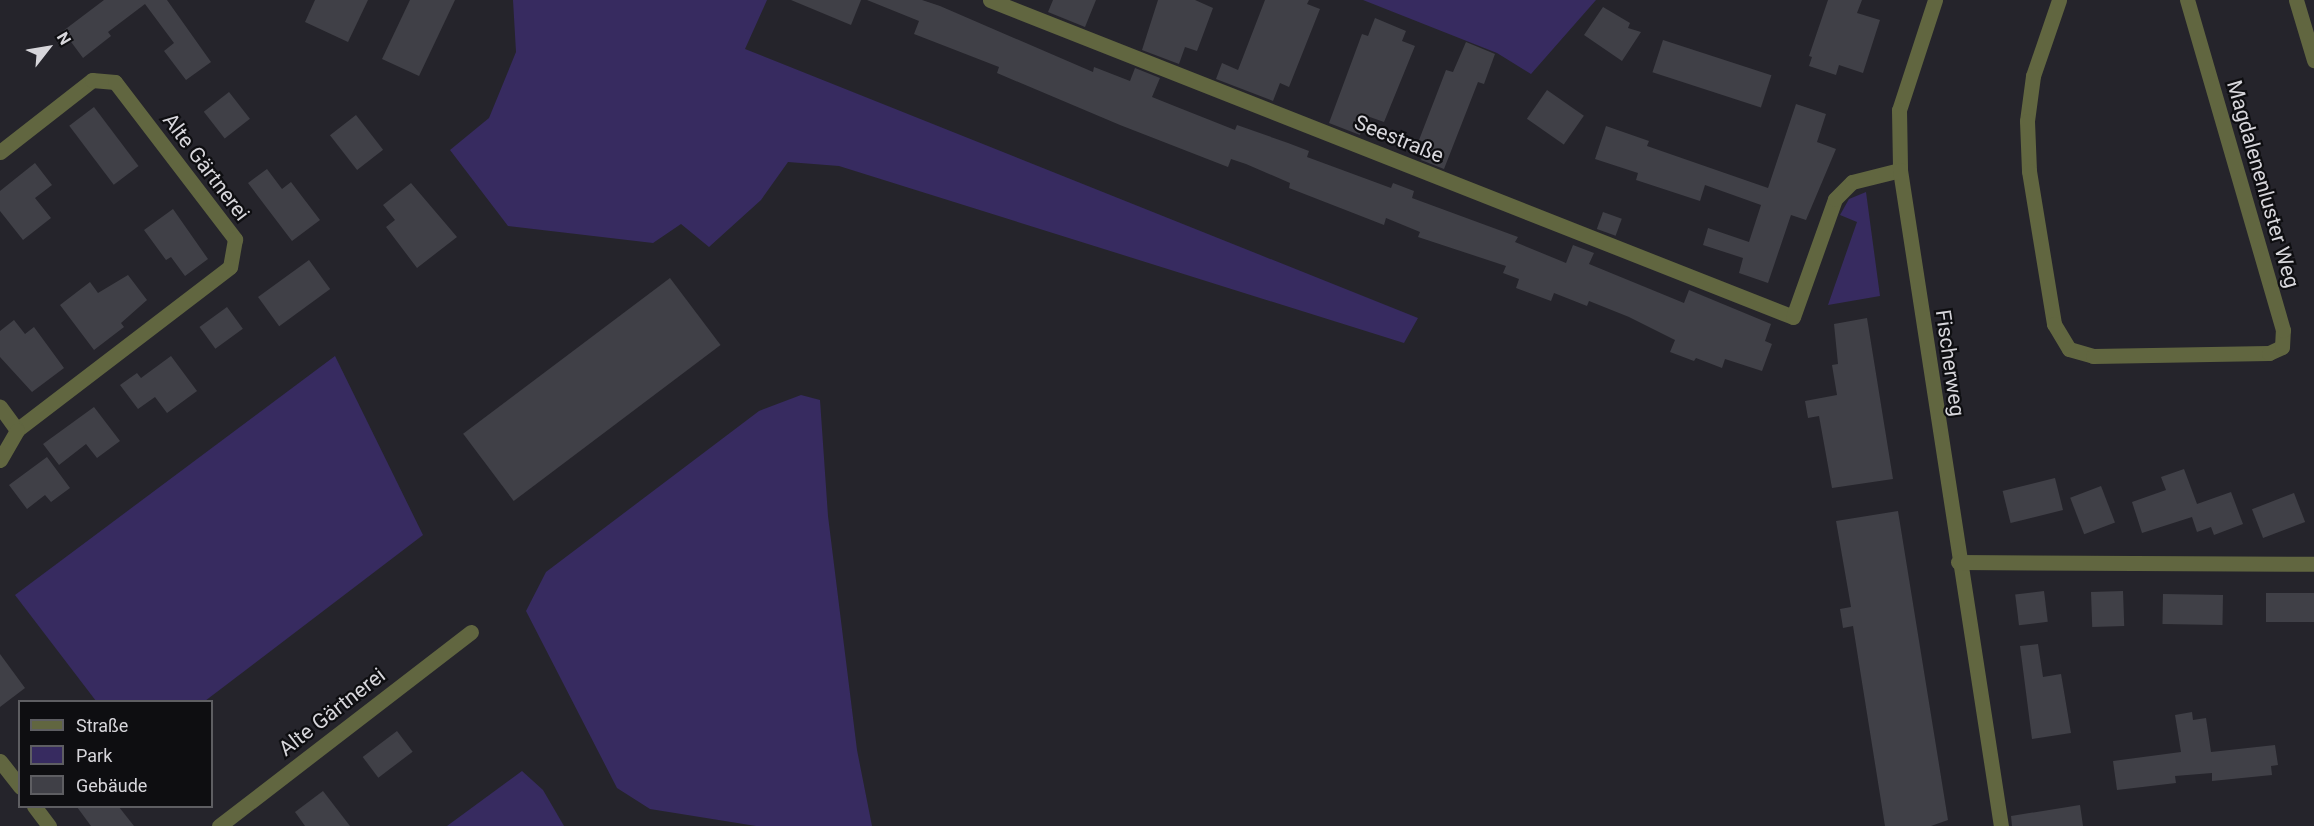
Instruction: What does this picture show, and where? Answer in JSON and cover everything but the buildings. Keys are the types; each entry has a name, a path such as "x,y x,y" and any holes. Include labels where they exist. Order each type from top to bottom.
{"street":[{"name":"Seestraße","path":"990,0 1793,317 1835,199 1852,182 1900,170"},
{"name":"Fischerweg","path":"1935,0 1899,110 1900,170 1958,562 2001,826"},
{"name":"Magdalenenluster Weg","path":"2059,0 2033,76 2027,121 2029,171 2054,324 2069,349 2093,356 2270,353 2282,347 2283,330 2187,0"},
{"path":"2296,0 2314,60"},
{"name":"Alte Gärtnerei","path":"0,152 92,80 115,81 235,239 230,267 17,430 0,460"},
{"path":"0,408 17,430"},
{"path":"1958,562 2314,564"},
{"name":"Alte Gärtnerei","path":"219,826 471,632"},
{"path":"0,761 18,784"},
{"path":"35,808 49,826"}],"green space":[{"path":"513,0 767,0 745,49 1418,318 1404,343 839,166 788,162 761,200 709,247 681,224 653,243 508,226 450,150 489,118 516,52"},
{"path":"1363,0 1596,0 1531,74 1497,53"},
{"path":"1866,192 1880,296 1828,305 1857,222 1840,215 1849,199"},
{"path":"335,356 423,535 206,700 95,700 15,595"},
{"path":"801,395 820,400 828,516 857,750 872,826 756,826 650,809 617,788 526,611 546,572 759,411"},
{"path":"522,771 543,790 564,826 447,826"}]}
